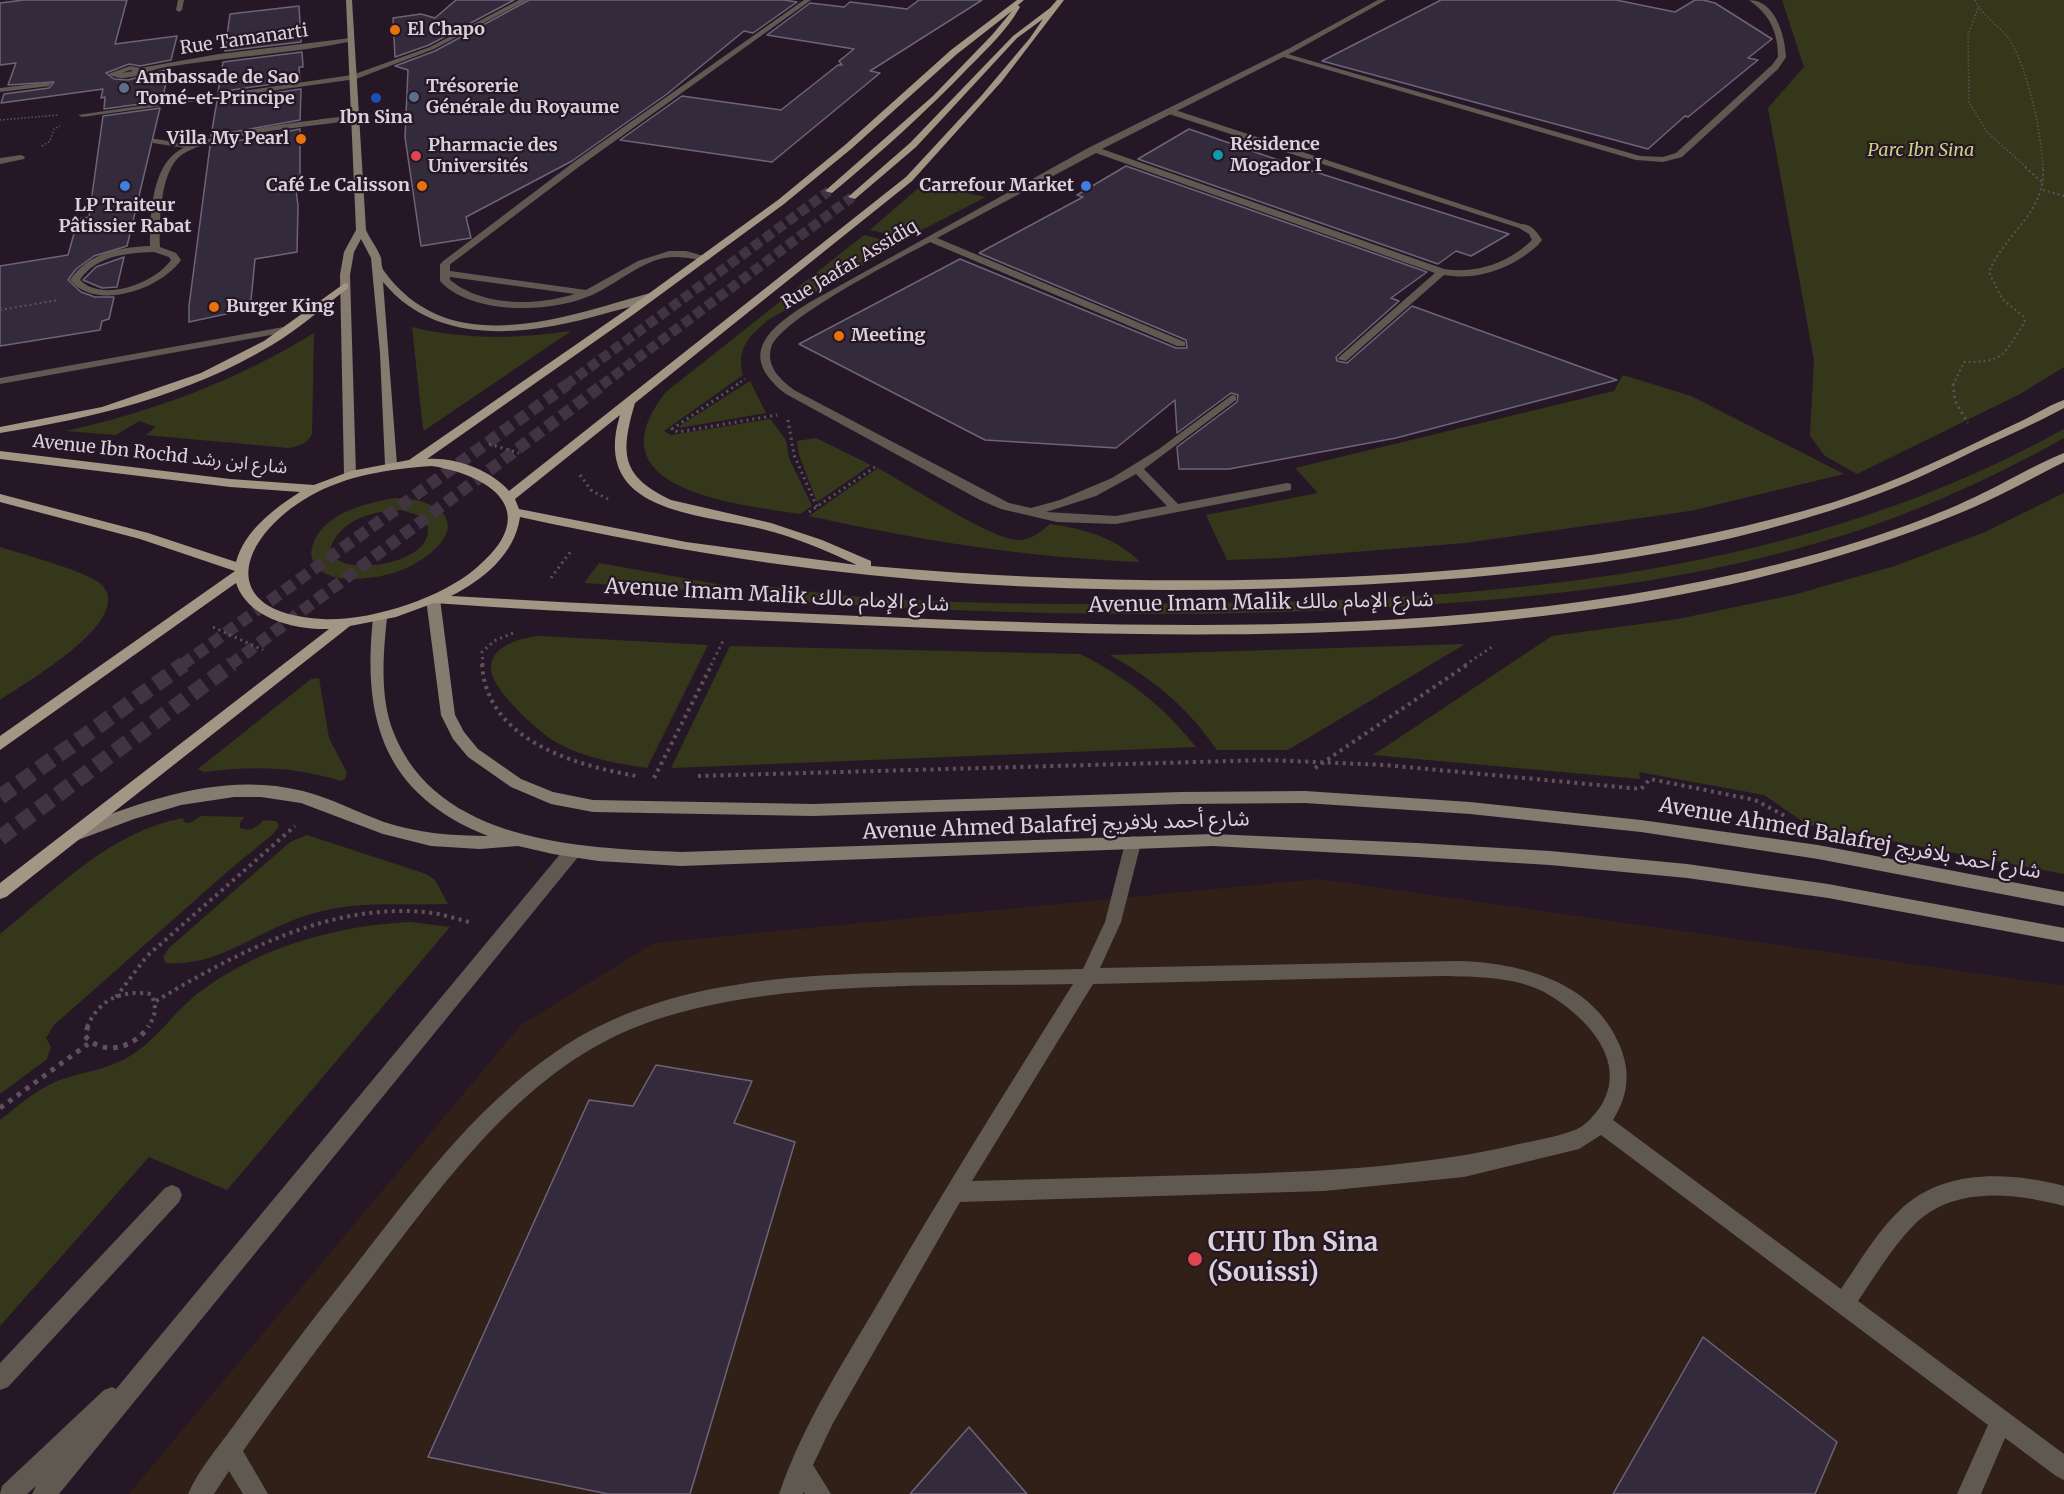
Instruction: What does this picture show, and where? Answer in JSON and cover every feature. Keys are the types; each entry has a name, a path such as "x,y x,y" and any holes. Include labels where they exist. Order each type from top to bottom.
{"main road":[{"path":"348,0 361,230 373,248 377,269 391,465"},
{"path":"829,191 893,138 943,90 1006,24 1021,1"},
{"path":"413,463 706,258 831,161 946,59 1021,1"},
{"path":"852,197 938,122 1015,37 1058,3"},
{"path":"510,497 909,178 950,137 995,85 1035,37 1058,3"},
{"path":"350,475 345,286 349,252 361,230"},
{"path":"377,269 414,308 444,321 485,327 532,326 565,322 654,295"},
{"path":"0,430 79,416 161,392 240,358 289,329 345,286"},
{"path":"630,400 620,440 619,454 630,479 641,489 680,508 784,531 842,553 877,570"},
{"name":"Avenue Imam Malik شارع الإمام مالك","path":"514,512 687,546 877,570 1000,581 1232,586 1457,576 1564,565 1689,543 1832,506 1916,475 2064,403"},
{"name":"Avenue Ibn Rochd شارع ابن رشد","path":"0,455 230,483 316,489"},
{"name":"Avenue Imam Malik شارع الإمام مالك","path":"433,599 958,625 1123,630 1360,625 1545,610 1641,597 1730,580 1813,559 1888,536 1955,511 2064,457"},
{"path":"432,462 467,467 493,479 510,497 514,512 506,542 495,558 479,573 433,599 380,618 345,623 310,624 281,618 260,606 246,592 240,571 246,550 257,533 292,502 350,475 391,465 413,463 432,462"},
{"path":"0,498 144,536 240,571"},
{"path":"0,744 240,571"},
{"name":"Avenue Ahmed Balafrej شارع أحمد بلافريج","path":"433,599 448,715 458,735 473,753 492,769 516,783 551,798 593,806 813,810 1272,797 1470,808 1641,826 1818,852 2064,899"},
{"name":"Avenue Ahmed Balafrej شارع أحمد بلافريج","path":"380,618 378,674 386,730 397,756 414,781 439,804 470,822 518,840 572,852 616,857 692,859 1213,840 1585,861 1687,871 1828,891 2064,935"},
{"path":"0,892 345,623"},
{"path":"70,838 133,811 201,794 257,790 290,794 321,803 411,837 444,842 518,840"}],"street":[{"path":"179,10 181,0"},
{"path":"82,115 353,77 432,48 525,0"},
{"path":"445,268 577,164 808,0"},
{"name":"Rue Jaafar Assidiq","path":"766,366 764,354 767,342 788,320 929,238 1093,149 1281,55 1383,0"},
{"path":"1281,55 1639,158 1664,160 1679,155 1782,57 1780,36 1767,9 1752,0"},
{"name":"Rue Tamanarti","path":"141,70 219,56 351,40"},
{"path":"0,90 49,84"},
{"path":"1093,149 1442,272 1469,275 1490,271 1537,240 1533,232 1522,226 1169,111"},
{"path":"155,249 154,223 167,168 181,151 192,147 355,117"},
{"path":"156,141 192,147"},
{"path":"0,160 21,158"},
{"path":"929,238 1181,344"},
{"path":"155,249 173,255 176,260 168,273 143,285 96,292 85,290 75,280 85,267 110,255 155,249"},
{"path":"445,268 445,281 455,292 471,299 535,303 562,301 588,293 652,257 690,253 706,258"},
{"path":"445,268 588,293"},
{"path":"1342,359 1442,272"},
{"path":"0,381 289,329"},
{"path":"766,366 770,375 790,392 984,497 1028,512 1086,521 1116,520 1287,487"},
{"path":"1028,512 1081,499 1138,470 1232,398"},
{"path":"1138,470 1177,510"},
{"path":"791,1494 800,1467 825,1415 954,1192 1088,976 1113,922 1132,843"},
{"path":"44,1494 572,852"},
{"path":"200,1494 230,1450 412,1209 487,1121 551,1065 597,1036 640,1016 718,996 788,986 880,980 1481,969 1518,975 1547,985 1574,1001 1597,1022 1616,1053 1617,1093 1601,1123 1579,1139 1464,1167 1324,1181 954,1192"},
{"path":"1601,1123 2064,1468"},
{"path":"1843,1305 1906,1218 1930,1201 1959,1191 1992,1185 2027,1186 2064,1196"},
{"path":"0,1379 172,1195"},
{"path":"10,1494 159,1356"},
{"path":"1969,1494 2001,1422"},
{"path":"230,1450 256,1494"},
{"path":"800,1467 819,1494"}],"path":[{"path":"1975,0 1978,8 2003,33 2016,52 2043,156 2044,184 2043,190 1989,272 2002,299 2023,316 2025,322 2000,359 1991,362 1964,362 1952,386 1952,399 1961,416 1990,440"},
{"path":"1978,8 1968,35 1969,102 1987,132 2044,184"},
{"path":"0,120 39,115"},
{"path":"21,158 50,141 54,129 82,115"},
{"path":"931,183 970,192"},
{"path":"2043,190 2064,195"},
{"path":"0,310 96,292"},
{"path":"766,366 673,426 672,429 678,432 787,413 794,455 817,507"},
{"path":"488,443 527,455"},
{"path":"784,531 900,450"},
{"path":"580,471 585,485 608,499"},
{"path":"550,579 571,550"},
{"path":"1272,797 1545,610"},
{"path":"207,624 267,652"},
{"path":"654,778 724,638"},
{"path":"116,997 147,956 321,803"},
{"path":"156,1001 188,981 283,935 353,916 394,912 433,913 460,918 505,934"},
{"path":"142,991 151,994 156,1001 157,1011 151,1023 141,1035 127,1044 98,1048 88,1044 84,1036 86,1025 103,1004 116,997 142,991"},
{"path":"0,1108 88,1044"}],"shaded area":[{"name":"CHU Ibn Sina (Souissi)","path":"1319,879 2064,986 2064,1494 129,1494 521,1025 654,943"}],"green space":[{"name":"Parc Ibn Sina","path":"1782,0 2064,0 2064,367 2020,394 1857,474 1825,456 1810,436 1814,360 1768,108 1804,67"},
{"path":"923,184 986,197 906,238 870,230"},
{"path":"864,235 900,244 768,320 750,338 743,350 741,366 743,375 664,431 671,435 770,419 786,440 789,458 812,506 800,514 709,497 680,486 658,471 645,451 647,425 666,392"},
{"path":"412,327 452,334 491,337 531,336 571,331 425,430 423,429"},
{"path":"314,333 312,434 308,440 299,445 289,448 146,435 156,427 139,421 116,435 66,431 163,404 225,380"},
{"path":"1623,375 1691,396 1844,474 1690,511 1465,543 1280,558 1227,560 1206,515 1318,493 1295,468 1614,391"},
{"path":"750,381 766,413 679,428 681,425"},
{"path":"2064,429 2064,438 2007,468 1886,521 1767,557 1591,589 1413,606 1205,614 982,611 758,599 763,586 876,598 959,602 1168,604 1320,601 1430,595 1540,585 1649,569 1757,547 1862,517 1965,478"},
{"path":"816,438 871,465 817,502 799,455 797,441"},
{"path":"878,468 970,522 1006,538 1028,539 1050,524 1063,526 1110,540 1140,562 1014,552 892,533 809,516"},
{"path":"2064,493 2064,874 1808,825 1764,795 1639,772 1640,779 1373,755 1552,636 1678,619 1793,595 1895,566 1985,532"},
{"path":"395,498 413,500 427,503 438,509 445,517 448,526 445,537 421,560 388,574 360,579 342,578 328,575 320,570 312,558 312,549 320,532 328,523 360,506","holes":["401,510 424,517 427,536 417,550 398,560 375,565 353,565 337,559 331,548 341,531 354,521 369,515"]},
{"path":"0,547 85,575 103,586 108,601 103,617 90,634 51,666 0,700"},
{"path":"599,563 739,588 737,593 584,583"},
{"path":"541,636 708,645 647,768 599,759 565,747 537,728 507,698 493,678 492,661 502,648 509,644 525,638"},
{"path":"1465,644 1288,750 1217,750 1170,696 1142,674 1110,655"},
{"path":"730,646 1080,654 1114,673 1144,694 1184,732 1196,747 671,768"},
{"path":"319,678 329,738 347,773 345,779 341,781 290,770 239,769 204,772 198,769 311,679"},
{"path":"201,816 244,817 240,828 247,830 263,820 276,821 279,826 273,834 54,1025 46,1038 51,1047 47,1059 0,1094 0,934 63,881 108,849 132,835 157,825 183,818 184,822 190,823"},
{"path":"307,835 426,874 435,880 448,904 380,904 329,910 292,920 223,953 205,959 186,963 166,963 163,957 169,948 290,842"},
{"path":"410,922 450,927 227,1190 149,1157 0,1326 0,1120 32,1095 53,1083 111,1065 140,1050 197,994 246,963 298,942 326,934 353,928"}],"building":[{"path":"24,0 127,0 115,44 177,36 171,60 140,66 129,64 106,73 114,79 128,80 169,69 162,101 104,109 105,97 101,98 103,89 1,103 4,94 49,88 54,82 8,85 16,63 0,65 0,3"},
{"path":"456,0 514,0 429,45 395,57 393,18 421,14 435,18"},
{"path":"529,0 784,0 797,2 753,33 744,31 667,94 572,161 466,217 471,238 421,246 405,137 408,70 395,66 435,51"},
{"path":"919,0 982,0 870,71 880,73 772,162 620,140 682,96 781,110 838,65 842,65 839,61 854,49 767,35 810,3 844,7 850,2 907,9"},
{"path":"1441,0 1616,0 1675,12 1695,0 1703,0 1715,3 1772,39 1748,58 1758,60 1688,117 1685,116 1648,149 1322,61"},
{"path":"299,6 301,42 225,51 230,14"},
{"path":"302,52 303,67 299,67 300,80 218,92 223,62"},
{"path":"301,89 300,120 211,136 217,101"},
{"path":"160,108 127,246 94,256 76,269 68,280 81,292 95,297 114,297 109,319 102,321 100,330 0,346 0,266 68,255 78,219 89,217 103,116"},
{"path":"300,129 300,182 295,182 298,206 297,252 255,259 251,300 226,314 189,322 189,306 210,146"},
{"path":"1189,129 1509,234 1471,256 1456,251 1438,264 1138,159"},
{"path":"1126,166 1427,272 1391,298 1399,301 1336,357 1337,361 1347,363 1412,306 1617,380 1396,438 1229,469 1179,469 1177,447 1237,402 1238,395 1231,393 1177,433 1175,400 1116,448 985,440 799,344 960,259 1176,348 1187,348 1186,340 979,253 1083,197 1077,195"},
{"path":"124,257 117,287 102,288 83,280 96,267"},
{"path":"656,1065 752,1081 734,1123 795,1142 690,1494 608,1494 428,1457 589,1100 633,1106"},
{"path":"1703,1337 1837,1442 1815,1494 1613,1494"},
{"path":"969,1427 1027,1494 910,1494"}],"tunnel":[{"path":"566,385 829,191"},
{"path":"602,385 852,197"},
{"path":"182,665 568,384"},
{"path":"230,665 604,384"},
{"path":"0,797 184,664"},
{"path":"0,838 232,664"}],"place":[{"name":"El Chapo","path":"395,30"},
{"name":"Ambassade de Sao Tomé-et-Principe","path":"124,88"},
{"name":"Trésorerie Générale du Royaume","path":"414,97"},
{"name":"Ibn Sina","path":"376,98"},
{"name":"Villa My Pearl","path":"301,139"},
{"name":"Résidence Mogador I","path":"1218,155"},
{"name":"Pharmacie des Universités","path":"416,156"},
{"name":"LP Traiteur Pâtissier Rabat","path":"125,186"},
{"name":"Café Le Calisson","path":"422,186"},
{"name":"Carrefour Market","path":"1086,186"},
{"name":"Burger King","path":"214,307"},
{"name":"Meeting","path":"839,336"},
{"name":"CHU Ibn Sina (Souissi)","path":"1195,1259"}]}
